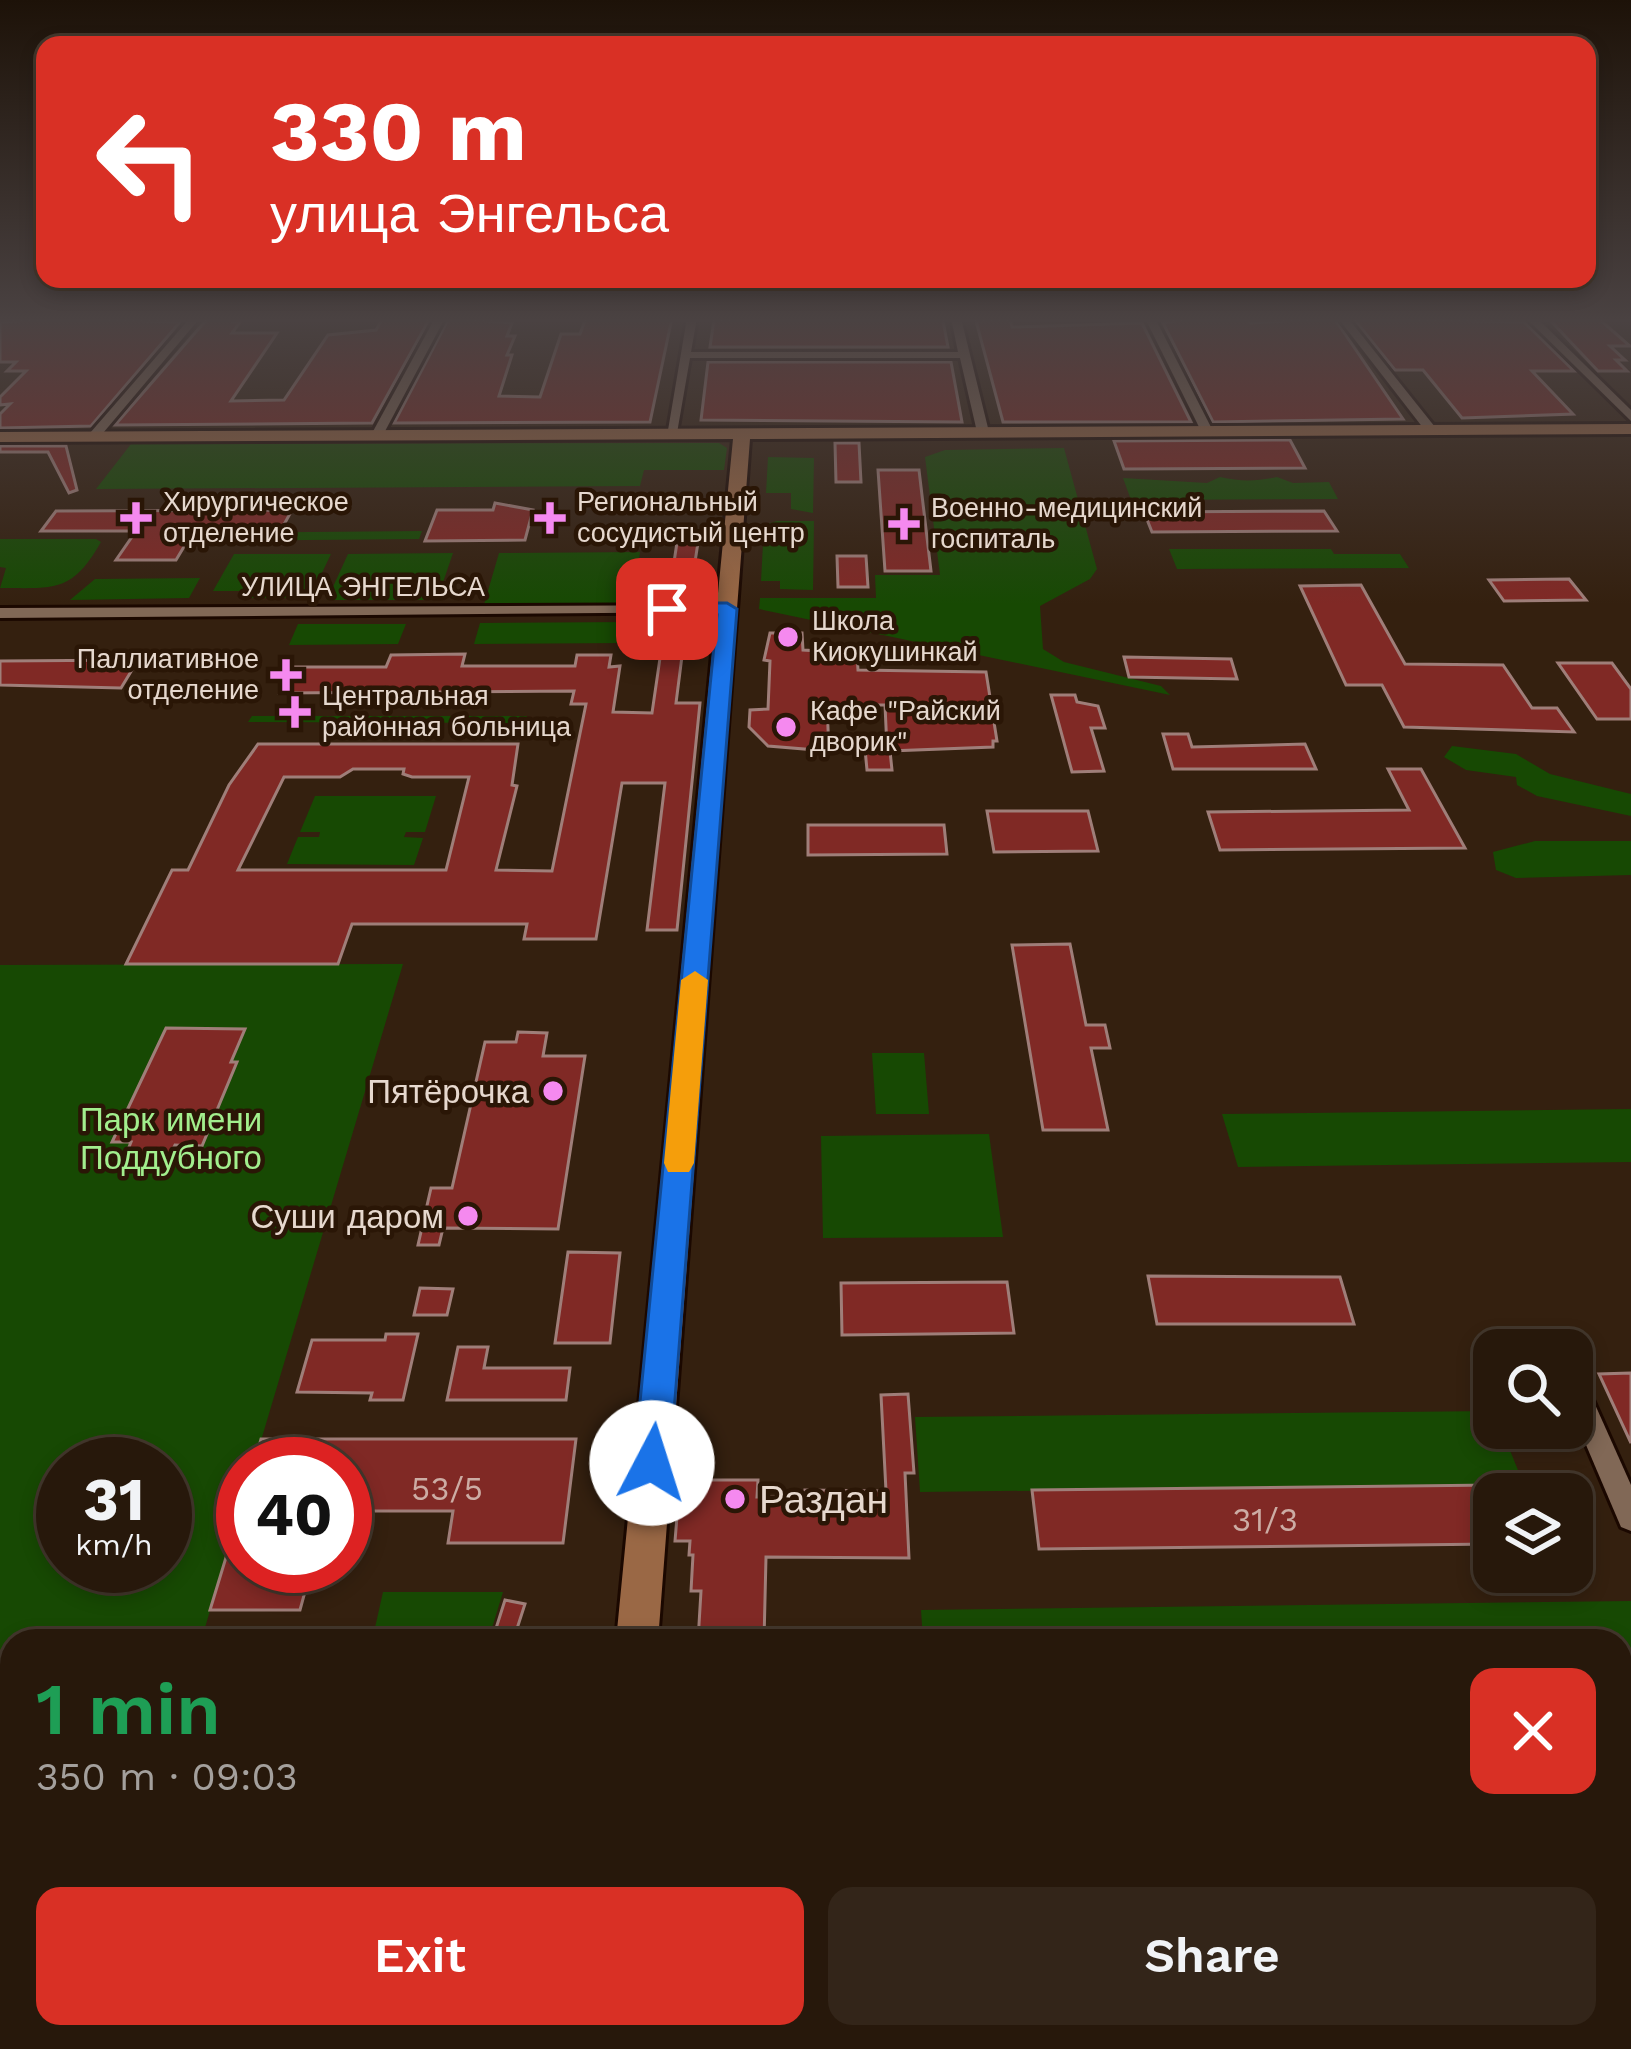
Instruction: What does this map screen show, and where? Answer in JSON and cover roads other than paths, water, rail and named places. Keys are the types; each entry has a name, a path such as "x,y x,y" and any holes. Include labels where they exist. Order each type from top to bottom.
{"street":[{"path":"94,436 113,414"},
{"path":"377,435 389,414"},
{"path":"671,434 675,414"},
{"path":"979,414 983,432"},
{"path":"1199,414 1208,431"},
{"path":"1419,414 1432,430"},
{"path":"0,436 1631,429"},
{"path":"638,1629 742,433"},
{"name":"УЛИЦА ЭНГЕЛЬСА","path":"0,613 727,609"},
{"path":"1593,1430 1631,1517"}],"place":[{"name":"Хирургическое отделение","path":"136,518"},
{"name":"Региональный сосудистый центр","path":"550,518"},
{"name":"Военно-медицинский госпиталь","path":"904,524"},
{"name":"Школа Киокушинкай","path":"788,637"},
{"name":"Паллиативное отделение","path":"286,675"},
{"name":"Центральная районная больница","path":"295,712"},
{"name":"Кафе \"Райский дворик\"","path":"786,727"},
{"name":"Пятёрочка","path":"553,1091"},
{"name":"Суши даром","path":"468,1216"},
{"name":"Раздан","path":"735,1499"}],"park label":[{"name":"Парк имени Поддубного","path":"171,1138"}]}
